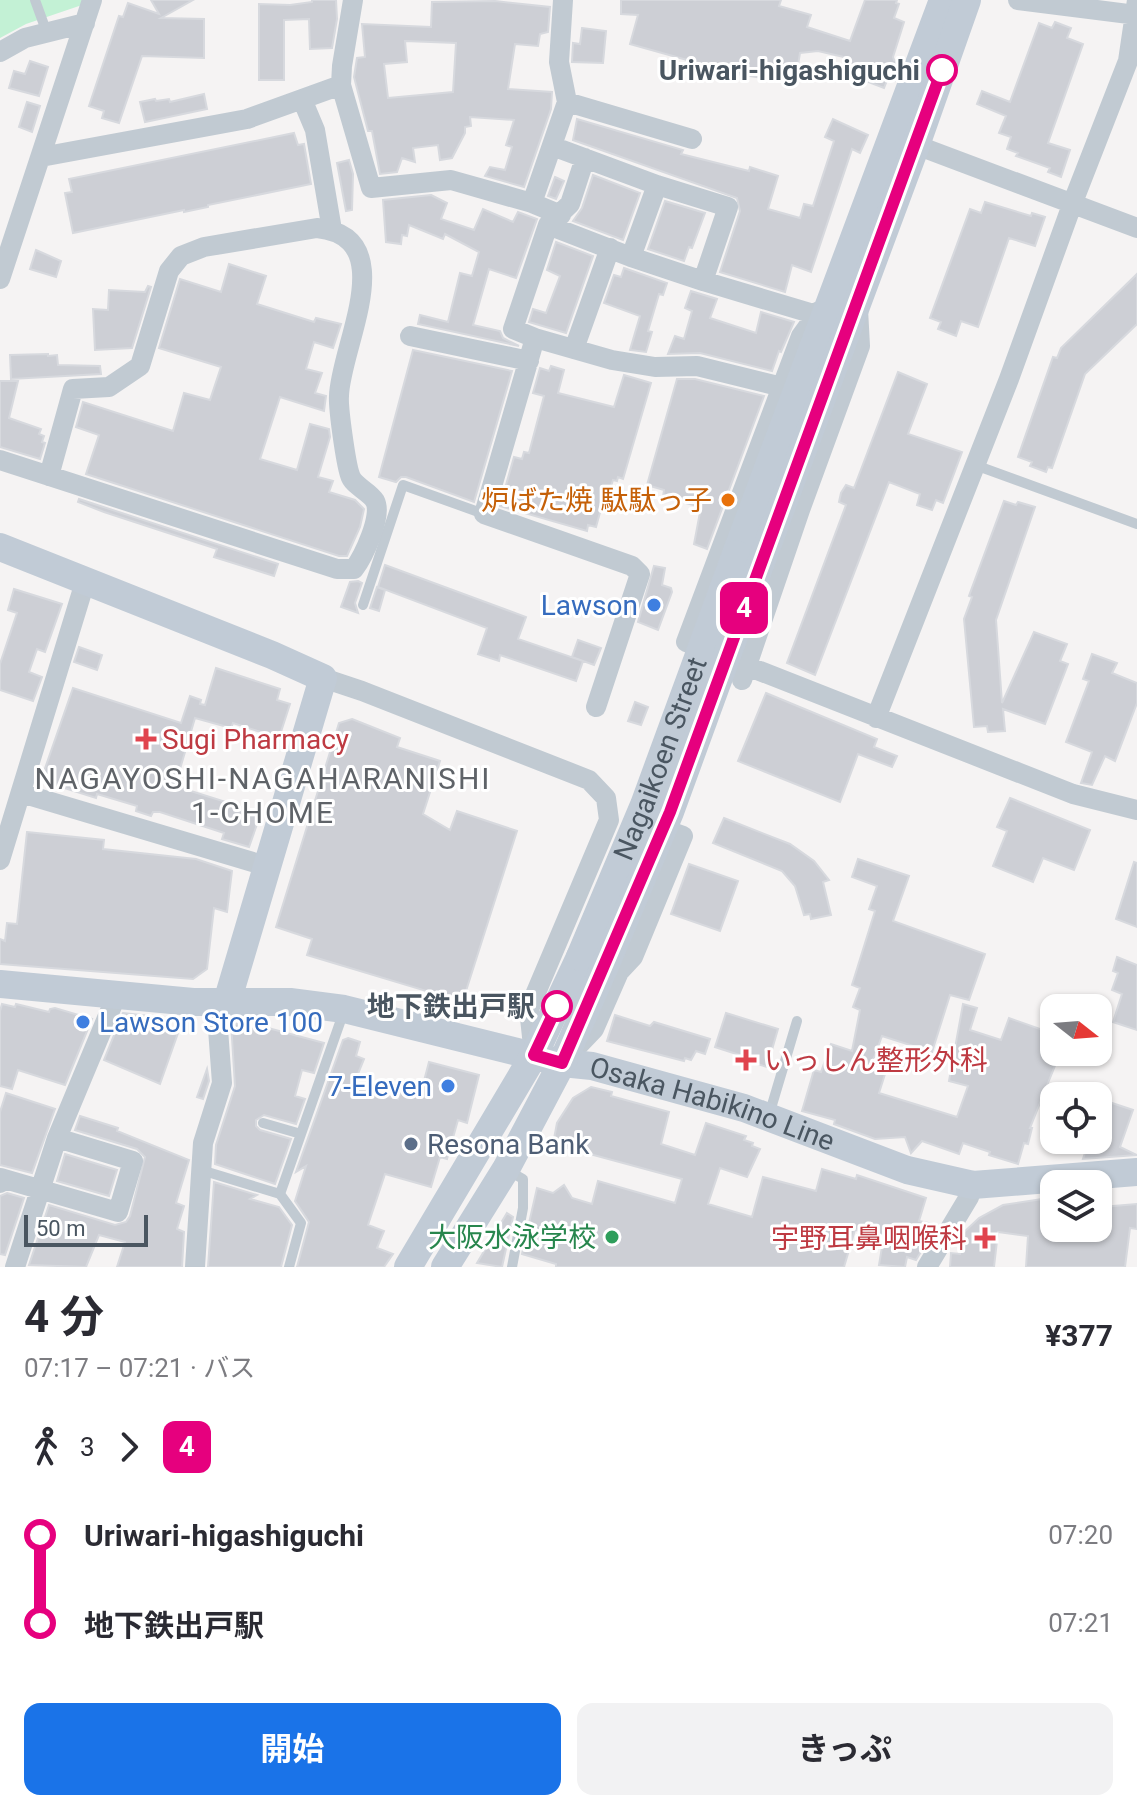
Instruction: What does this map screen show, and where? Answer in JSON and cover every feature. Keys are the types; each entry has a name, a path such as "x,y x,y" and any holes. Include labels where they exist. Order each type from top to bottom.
{"main road":[{"name":"Nagaikoen Street","path":"445,1267 506,1169 562,1063 644,805 748,558 846,296 943,0"},
{"name":"Nagaikoen Street","path":"846,296 916,145 967,0"},
{"path":"0,547 323,678 222,1002"},
{"name":"Nagaikoen Street","path":"408,1267 592,962"},
{"name":"Osaka Habikino Line","path":"0,984 222,1002 290,1002 344,1009 562,1063 592,1066 744,1108 907,1170 973,1185 1137,1172"}],"street":[{"path":"0,279 92,0"},
{"path":"353,0 341,85 371,188 451,180 532,203 555,220 631,257 817,315"},
{"path":"532,203 567,102 559,62 563,0"},
{"path":"876,718 1009,379 1128,61 1136,9 1018,0"},
{"path":"0,52 25,38 85,23"},
{"path":"41,157 247,119 341,85"},
{"path":"302,99 315,130 332,230"},
{"path":"567,102 692,139"},
{"path":"916,145 1137,228"},
{"path":"552,146 657,185 728,207 703,281"},
{"path":"585,158 570,204 555,220 513,329 612,360 655,367 697,366 782,387"},
{"path":"631,257 657,185"},
{"path":"0,460 38,474 337,569 354,569 363,557 378,513 375,501 350,478 339,396 360,304 360,257 353,242 332,230 317,228 204,247 181,256 169,271 140,366 109,387 73,389 49,476"},
{"path":"574,349 610,248"},
{"path":"745,673 860,346 846,296 817,315 801,336 686,642 745,673 876,718 1073,794 1137,810"},
{"path":"410,336 529,361"},
{"path":"535,338 484,514 632,566 640,574 596,707"},
{"path":"0,860 85,582"},
{"path":"323,678 589,780 606,798 609,820 529,1009 534,1055"},
{"path":"21,793 266,866"},
{"path":"562,1063 594,1029 619,972 633,957 683,836 640,821 609,820"},
{"path":"15,1267 57,1138 117,994"},
{"path":"195,1267 203,1143 222,1083 222,1002"},
{"path":"0,1183 1,1178 118,1212 133,1161 57,1138"},
{"path":"927,1267 973,1185"}],"lane":[{"path":"35,0 47,33"},
{"path":"975,465 1137,524"},
{"path":"363,605 403,485 484,514"},
{"path":"280,1194 344,1009"},
{"path":"768,1118 797,1021"},
{"path":"263,1123 301,1134"},
{"path":"506,1169 523,1179 523,1208 512,1267"},
{"path":"201,1170 280,1194 301,1223 289,1267"}],"green space":[{"path":"0,0 83,0 82,5 26,24 0,38"}],"building":[{"path":"151,0 193,0 161,18 204,19 204,58 142,56 119,123 102,118 104,111 89,106 119,16 123,17 128,3 159,14"},
{"path":"312,0 336,0 337,19 332,48 310,49 309,19 284,20 284,80 259,80 259,4 290,5"},
{"path":"621,0 781,0 779,6 811,15 807,27 850,41 865,0 897,0 899,4 894,18 904,22 893,57 901,63 895,81 888,78 884,88 842,72 848,58 818,51 800,53 795,83 711,70 712,67 630,44 638,15 621,14"},
{"path":"495,1 550,7 548,32 540,34 538,46 515,44 508,89 552,92 551,109 524,187 485,176 490,167 505,170 512,147 506,145 514,120 470,117 471,126 465,127 452,158 440,160 438,145 413,148 415,162 402,158 397,172 380,174 372,131 368,131 354,77 357,58 365,57 362,24 431,27 432,2","holes":["405,41 456,43 453,92 388,98 384,64 407,62"]},
{"path":"1055,22 1071,28 1067,38 1083,44 1048,143 1070,150 1061,177 1048,172 1050,168 1016,156 1018,153 1007,149 1011,137 999,133 1006,116 977,104 982,91 1010,102 1039,23 1052,28"},
{"path":"582,28 606,31 603,63 572,62 573,43 580,44"},
{"path":"30,61 48,67 39,96 9,88 14,71 25,74"},
{"path":"204,94 207,109 145,122 140,102 169,99 170,102"},
{"path":"27,102 40,106 32,132 19,127"},
{"path":"577,119 683,150 681,154 749,171 750,167 778,176 768,209 800,218 804,204 813,206 834,141 825,137 833,119 868,135 860,153 852,149 811,272 792,265 785,292 720,272 740,211 737,198 573,140"},
{"path":"294,133 298,145 304,144 311,184 73,233 65,193 72,192 69,179"},
{"path":"349,160 353,174 352,210 346,211 337,163"},
{"path":"593,175 640,193 623,240 573,221 582,208"},
{"path":"555,177 564,181 556,199 548,196"},
{"path":"431,195 447,203 441,219 474,230 483,209 513,222 518,212 537,219 516,278 489,269 473,325 500,331 503,338 519,346 418,324 420,315 448,322 460,273 472,276 479,252 445,234 443,239 409,225 407,236 402,235 401,244 386,242 383,200"},
{"path":"665,201 705,213 684,261 648,249"},
{"path":"985,202 1031,216 1032,213 1045,217 1035,246 1009,238 978,327 961,321 956,336 938,329 941,322 930,318 970,209 981,213"},
{"path":"556,242 593,256 566,333 529,322 533,309 546,313 560,276 547,270"},
{"path":"36,250 61,261 56,277 30,269"},
{"path":"229,264 266,276 257,304 314,322 316,318 341,324 333,348 314,342 306,369 322,373 315,393 326,396 324,411 280,397 260,459 297,470 310,424 329,429 330,437 318,477 333,481 329,492 355,500 364,509 347,556 86,474 99,435 76,427 83,402 173,431 184,393 210,400 221,367 159,348 180,279 221,292"},
{"path":"624,268 667,283 663,295 659,294 648,331 652,332 646,352 630,350 640,316 604,303 614,275 621,277"},
{"path":"1137,274 1137,324 1085,374 1052,468 1048,467 1046,472 1030,466 1032,462 1018,457 1053,357 1057,358 1061,348"},
{"path":"148,286 151,287 132,348 95,350 93,309 108,310 109,290 145,292"},
{"path":"691,291 717,299 710,318 756,333 761,312 794,322 772,371 700,353 668,354 675,336 684,339 692,311 685,308"},
{"path":"413,350 512,371 474,502 406,477 396,482 379,477"},
{"path":"10,355 57,355 58,365 100,366 101,374 11,379"},
{"path":"551,366 564,370 558,393 614,407 624,375 651,383 623,479 618,477 617,481 613,480 596,527 588,525 587,531 500,506 514,457 522,459 524,452 529,453 544,396 533,393 540,368 549,371"},
{"path":"898,372 927,384 908,434 962,452 943,503 936,500 932,510 917,505 920,494 889,482 815,675 787,663 846,505 839,502 841,493 846,485 854,488"},
{"path":"677,379 695,379 764,396 707,549 694,544 701,507 663,497 664,490 647,485"},
{"path":"0,381 18,381 9,418 41,429 39,434 44,436 42,442 45,443 40,459 0,447"},
{"path":"79,499 278,564 274,576 214,557 217,549 104,512 78,502"},
{"path":"1004,501 1035,507 996,620 1002,703 1034,632 1067,644 1060,661 1068,664 1045,724 1003,709 1005,731 988,732 987,726 974,727 964,619 972,597 969,596"},
{"path":"385,565 526,617 518,639 583,661 576,681 500,655 499,661 478,654 487,628 378,587"},
{"path":"654,566 665,568 662,585 671,588 672,592 658,630 638,622"},
{"path":"350,582 362,583 355,603 358,613 341,607"},
{"path":"377,587 385,590 379,611 370,608"},
{"path":"14,589 62,604 45,652 37,649 29,672 42,677 33,701 0,690 0,664 17,613 8,610"},
{"path":"578,640 601,648 594,665 572,657"},
{"path":"79,647 102,655 97,670 74,662"},
{"path":"1092,654 1117,663 1112,673 1137,683 1137,703 1115,761 1105,756 1092,785 1081,783 1092,752 1066,742 1089,681 1083,679"},
{"path":"216,668 280,689 277,700 290,704 279,738 233,723 231,728 195,718 175,786 261,813 249,847 222,839 224,833 160,812 153,812 151,816 136,811 137,806 97,794 96,798 45,782 42,777 73,688 181,723 190,696 205,705"},
{"path":"766,693 877,739 874,747 897,756 892,767 858,754 840,802 738,761"},
{"path":"635,702 648,707 641,725 628,721"},
{"path":"352,719 400,738 397,747 440,761 423,814 450,830 457,811 517,831 466,991 456,1000 307,955 312,939 276,927 339,723"},
{"path":"1010,798 1090,830 1074,870 1043,858 1033,882 993,866 1007,831 997,827"},
{"path":"724,818 790,844 814,861 829,880 823,882 831,915 811,919 810,914 804,915 795,886 782,871 713,843"},
{"path":"27,832 104,840 103,849 196,859 232,871 227,912 214,908 207,969 193,979 0,964 0,939 5,941 7,923 17,924"},
{"path":"858,859 909,876 893,921 985,954 969,1000 950,995 932,1052 882,1036 871,1066 886,1071 879,1093 957,1117 968,1086 949,1081 963,1004 977,1008 970,1030 1001,1040 1009,1018 1040,1029 1040,1066 1055,1066 1048,1082 1040,1082 1040,1103 1030,1128 1028,1144 1024,1143 1018,1164 963,1143 959,1154 922,1141 911,1153 905,1137 875,1139 834,1124 835,1120 802,1111 814,1070 821,1072 831,1044 852,1051 860,1010 853,1007 860,988 852,985 875,911 869,909 877,886 852,877"},
{"path":"1134,862 1137,863 1137,927 1116,919"},
{"path":"689,864 738,881 720,931 671,914"},
{"path":"1117,957 1137,965 1137,1030 1113,1022 1122,994 1112,990 1118,973 1113,971"},
{"path":"2,1004 49,1012 55,1008 92,1019 65,1085 18,1070 12,1089 0,1086"},
{"path":"123,1013 149,1016 149,1021 162,1021 178,1033 160,1084 104,1060"},
{"path":"726,1013 778,1029 767,1067 715,1047"},
{"path":"615,1015 650,1026 654,1022 710,1039 705,1054 696,1051 691,1060 685,1058 684,1061 607,1041"},
{"path":"231,1022 266,1033 268,1028 324,1043 314,1073 302,1070 295,1096 305,1099 296,1124 264,1115 256,1120 260,1130 291,1139 275,1184 215,1164 216,1145 235,1086"},
{"path":"348,1038 360,1042 356,1056 364,1059 353,1086 398,1099 401,1091 420,1096 429,1062 479,1075 467,1123 458,1120 447,1159 440,1157 431,1187 385,1174 368,1225 384,1231 377,1248 393,1254 384,1267 297,1267 309,1222 295,1201 306,1166 296,1172 343,1040"},
{"path":"207,1069 209,1081 203,1099 197,1097"},
{"path":"591,1087 612,1092 611,1096 669,1112 661,1144 695,1155 706,1123 746,1136 744,1140 760,1149 747,1177 720,1168 708,1204 752,1217 763,1177 816,1191 822,1169 856,1179 857,1175 926,1198 919,1221 937,1225 916,1260 907,1257 905,1267 879,1265 884,1235 855,1230 844,1267 556,1267 556,1264 522,1254 537,1188 553,1193 564,1185 572,1198 592,1204 598,1181 675,1203 682,1179 553,1144 557,1123 573,1098"},
{"path":"6,1093 55,1109 32,1173 0,1165 0,1112"},
{"path":"1112,1103 1133,1110 1120,1147 1137,1155 1083,1159 1085,1154 1112,1154"},
{"path":"80,1116 118,1128 117,1131 189,1160 176,1203 184,1206 177,1229 184,1232 182,1267 117,1267 125,1242 99,1235 86,1267 29,1265 49,1205 115,1225 126,1222 130,1216 145,1157 137,1149 75,1130"},
{"path":"65,1154 117,1170 109,1196 57,1181"},
{"path":"214,1182 257,1195 250,1199 279,1207 292,1225 281,1267 208,1267"},
{"path":"7,1193 24,1198 5,1255 0,1254 0,1196"},
{"path":"1040,1199 1040,1242 1112,1242 1112,1206 1137,1204 1137,1229 1130,1228 1125,1267 1026,1267 1028,1236 998,1232 994,1267 950,1267 951,1253 960,1254 962,1234 979,1218 1003,1205"},
{"path":"507,1213 513,1217 502,1267 477,1263"}],"bus line":[{"name":"4","path":"557,1006 534,1055 562,1063 670,812 942,70"}],"place":[{"name":"Uriwari-higashiguchi","path":"942,70"},
{"name":"炉ばた焼 駄駄っ子","path":"728,500"},
{"name":"Lawson","path":"654,605"},
{"name":"Sugi Pharmacy","path":"146,739"},
{"name":"地下鉄出戸駅","path":"557,1006"},
{"name":"Lawson Store 100","path":"83,1022"},
{"name":"いっしん整形外科","path":"746,1060"},
{"name":"7-Eleven","path":"448,1086"},
{"name":"Resona Bank","path":"411,1144"},
{"name":"大阪水泳学校","path":"612,1237"},
{"name":"宇野耳鼻咽喉科","path":"985,1238"}],"district":[{"name":"NAGAYOSHI-NAGAHARANISHI 1-CHOME","path":"263,796"}]}
